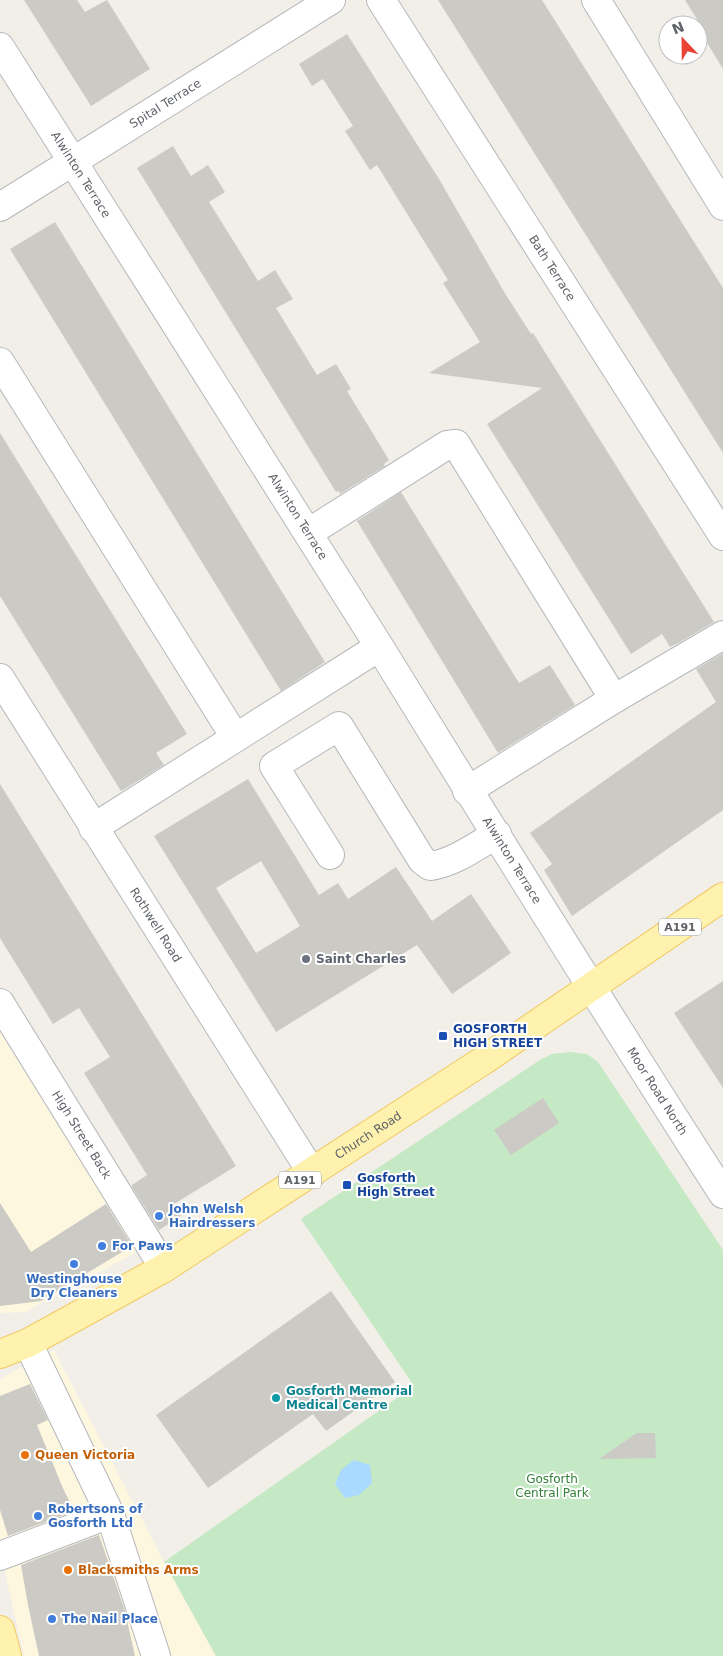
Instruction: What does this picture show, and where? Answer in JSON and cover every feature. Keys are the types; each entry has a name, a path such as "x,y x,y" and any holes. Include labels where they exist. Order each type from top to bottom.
{"main road":[{"name":"Church Road","path":"0,1354 28,1343 164,1268 312,1173 590,989 723,897"},
{"path":"0,1630 7,1656"}],"street":[{"name":"Spital Terrace","path":"0,207 331,0"},
{"name":"Bath Terrace","path":"381,0 723,536"},
{"path":"596,0 723,206"},
{"name":"Alwinton Terrace","path":"0,47 308,533 467,791 497,834 590,989"},
{"path":"0,362 235,737"},
{"path":"308,533 447,445 456,444 614,699"},
{"path":"467,791 614,699 723,635"},
{"path":"93,828 379,647"},
{"name":"Rothwell Road","path":"0,678 312,1173"},
{"path":"330,856 274,766 339,726 422,860 430,866 439,865 460,856 497,834"},
{"name":"Moor Road North","path":"590,989 723,1194"},
{"name":"High Street Back","path":"0,1003 164,1268"},
{"path":"28,1343 110,1514 156,1656"},
{"path":"0,1556 110,1514"}],"shaded area":[{"path":"0,1025 142,1249 25,1312 0,1313"},
{"path":"54,1350 164,1562 216,1656 24,1656 0,1551 0,1379"}],"green space":[{"name":"Gosforth Central Park","path":"570,1052 587,1054 598,1062 723,1250 723,1656 216,1656 164,1562 414,1386 301,1219 540,1060 552,1054"}],"water":[{"path":"354,1460 370,1465 372,1483 359,1495 345,1498 335,1484 341,1470"}],"building":[{"path":"24,0 77,0 85,12 107,0 150,69 91,106"},
{"path":"438,0 542,0 723,288 723,453"},
{"path":"685,0 723,0 723,69 708,44 708,15 694,15"},
{"path":"347,34 439,179 506,295 531,334 533,333 714,622 680,642 670,647 662,634 631,654 487,424 542,388 429,373 480,342 443,283 448,280 377,165 370,170 345,131 353,126 323,79 312,86 299,64"},
{"path":"173,146 191,176 208,165 225,192 209,202 258,281 275,270 293,299 276,308 317,375 336,364 351,389 347,391 389,460 384,464 385,466 340,494 339,491 336,492 137,168"},
{"path":"55,222 325,662 281,691 10,249"},
{"path":"0,433 187,734 156,753 164,765 121,791 0,596"},
{"path":"401,492 519,683 550,665 575,705 498,753 357,521"},
{"path":"723,653 723,810 572,916 544,870 552,864 530,833 716,702 696,669"},
{"path":"248,779 319,895 338,883 348,899 396,867 432,921 471,894 511,953 452,994 417,945 276,1032 154,836","holes":["261,861 300,926 256,953 216,888"]},
{"path":"0,784 236,1166 174,1204 181,1216 159,1230 132,1187 132,1185 147,1175 84,1073 110,1057 79,1008 53,1024 0,938"},
{"path":"723,981 723,1088 674,1013"},
{"path":"543,1098 559,1123 511,1155 494,1130"},
{"path":"0,1203 31,1252 106,1204 132,1246 41,1301 0,1306"},
{"name":"Gosforth Memorial Medical Centre","path":"331,1291 395,1382 326,1431 313,1414 208,1488 156,1415"},
{"name":"Queen Victoria","path":"30,1384 48,1420 37,1425 74,1511 8,1536 0,1510 0,1396"},
{"path":"637,1433 655,1433 656,1458 599,1459"},
{"path":"99,1535 125,1611 135,1656 39,1656 21,1565"}],"place":[{"name":"Saint Charles","path":"306,959"},
{"name":"GOSFORTH HIGH STREET","path":"443,1036"},
{"name":"Gosforth High Street","path":"347,1185"},
{"name":"John Welsh Hairdressers","path":"159,1216"},
{"name":"For Paws","path":"102,1246"},
{"name":"Westinghouse Dry Cleaners","path":"74,1264"},
{"name":"Gosforth Memorial Medical Centre","path":"276,1398"},
{"name":"Queen Victoria","path":"25,1455"},
{"name":"Robertsons of Gosforth Ltd","path":"38,1516"},
{"name":"Blacksmiths Arms","path":"68,1570"},
{"name":"The Nail Place","path":"52,1619"}]}
